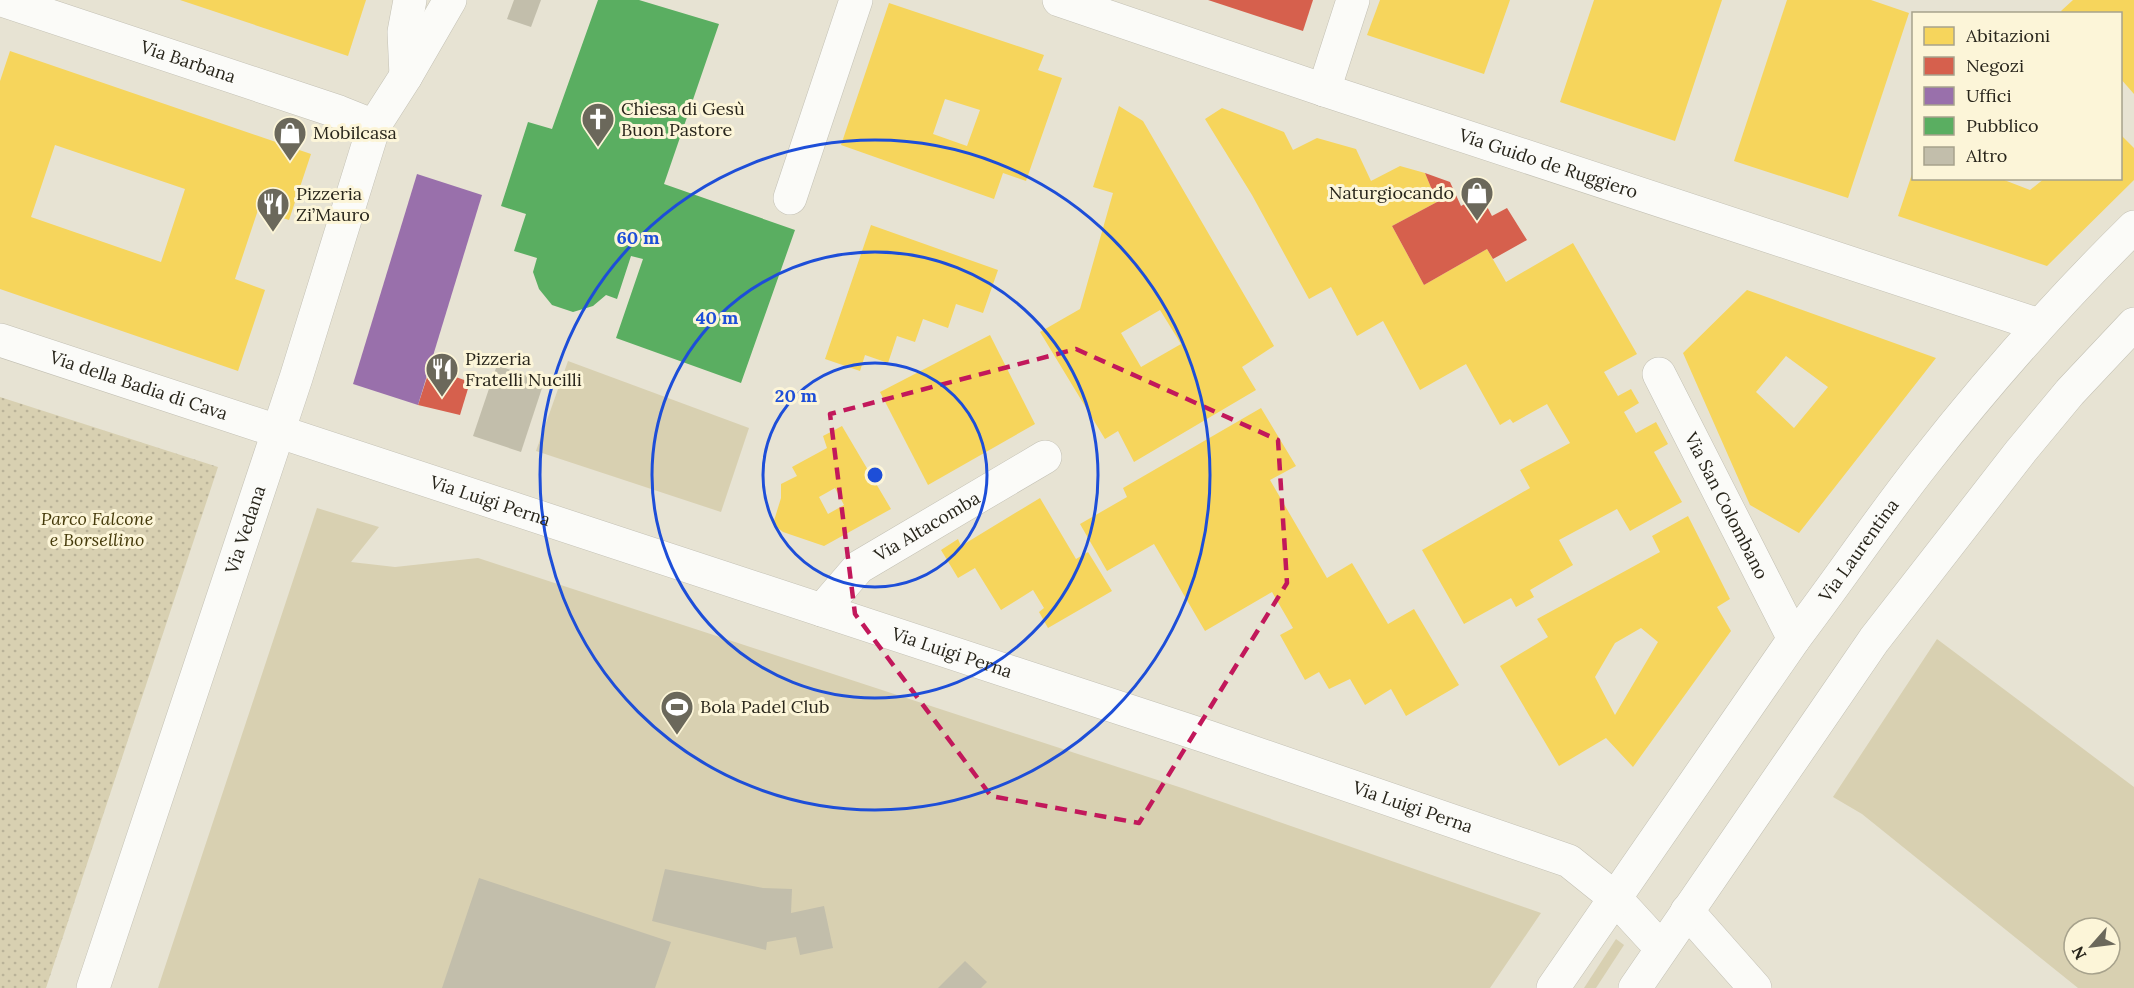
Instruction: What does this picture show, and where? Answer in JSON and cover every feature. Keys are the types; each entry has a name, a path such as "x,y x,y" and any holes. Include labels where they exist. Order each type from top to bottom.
{"street":[{"name":"Via Barbana","path":"2,0 339,112 374,126"},
{"path":"406,76 404,32 410,0"},
{"name":"Via Vedana","path":"93,988 296,378 374,126 450,0"},
{"path":"790,198 856,0"},
{"name":"Via Guido de Ruggiero","path":"1059,0 1324,90 2039,325"},
{"path":"1324,90 1353,0"},
{"name":"Via Laurentina","path":"1552,988 1794,639 1922,465 2039,325 2134,227"},
{"path":"1635,988 1880,631 2021,450 2070,392 2134,324"},
{"name":"Via della Badia di Cava","path":"0,340 277,432"},
{"name":"Via San Colombano","path":"1659,374 1794,639"},
{"name":"Via Luigi Perna","path":"277,432 1208,737 1569,861 1615,898"},
{"name":"Via Altacomba","path":"822,610 860,567 1045,457"},
{"path":"1615,898 1661,948"},
{"path":"1687,911 1755,988"}],"highlighted area":[{"path":"1076,349 1278,440 1287,583 1139,823 991,796 855,614 830,414"}],"green space":[{"path":"568,361 749,428 721,512 536,451"},
{"name":"Parco Falcone e Borsellino","path":"0,397 218,467 46,988 0,988"},
{"name":"Bola Padel Club","path":"317,508 379,527 351,562 395,567 478,558 1182,788 1541,913 1490,988 158,988"},
{"path":"1937,639 2134,787 2134,988 2078,988 2063,976 2122,976 2122,916 2062,916 2062,975 1862,814 1833,797"},
{"path":"1616,939 1624,945 1596,988 1584,988"}],"building: Abitazioni":[{"path":"180,0 366,0 348,56"},
{"path":"1380,0 1510,0 1484,74 1367,35"},
{"path":"1594,0 1722,0 1675,141 1560,102"},
{"path":"1787,0 1871,0 1909,13 1848,198 1734,161"},
{"path":"2073,0 2134,0 2134,94 2122,80 2122,12 2061,11"},
{"path":"889,3 1044,55 1038,70 1062,78 1026,181 1003,173 994,199 841,145","holes":["945,99 980,110 967,146 933,134"]},
{"path":"10,51 311,154 289,220 258,210 235,279 265,290 238,371 0,289 0,81","holes":["55,145 185,189 161,262 31,217"]},
{"path":"1119,106 1143,121 1274,346 1242,367 1256,390 1134,462 1118,431 1105,439 1040,332 1080,309 1113,193 1093,187","holes":["1160,310 1181,344 1141,367 1121,333"]},
{"path":"1222,108 1284,132 1293,150 1317,138 1356,149 1371,181 1400,166 1425,173 1437,202 1392,226 1424,285 1487,249 1506,282 1573,243 1637,354 1604,372 1618,396 1631,389 1639,403 1624,412 1636,433 1656,422 1668,444 1654,452 1682,502 1630,531 1617,509 1559,540 1573,565 1530,590 1534,597 1516,607 1511,598 1464,624 1422,550 1530,488 1520,470 1570,443 1547,404 1513,423 1510,419 1500,425 1466,364 1420,390 1383,321 1357,336 1331,287 1309,299 1252,195 1205,119"},
{"path":"2122,136 2134,148 2134,180 2047,266 1898,216 1912,174 1912,180 2004,180 2030,190 2042,180 2122,180"},
{"path":"871,225 998,270 983,313 956,304 948,328 923,319 915,342 897,336 888,363 865,355 860,371 825,359"},
{"path":"1747,290 1936,358 1799,533 1750,505 1683,353","holes":["1786,356 1828,387 1794,428 1756,392"]},
{"path":"990,335 1035,424 928,485 880,392"},
{"path":"1261,408 1296,466 1270,480 1327,578 1352,563 1388,624 1414,609 1459,685 1406,716 1391,689 1365,705 1350,679 1329,689 1319,672 1305,680 1280,635 1293,628 1272,592 1205,631 1154,544 1107,571 1080,524 1127,497 1123,488"},
{"path":"842,426 891,509 824,546 783,532 773,524 781,498 781,484 797,476 792,467 827,448 823,436","holes":["835,488 844,505 828,514 819,497"]},
{"path":"1040,498 1076,559 1088,552 1112,591 1048,628 1039,612 1044,608 1033,590 1001,610 975,568 958,578 941,550 958,539 961,546"},
{"path":"1688,516 1730,599 1717,607 1731,631 1633,767 1606,738 1559,766 1500,666 1548,637 1537,619 1660,552 1652,536","holes":["1641,628 1658,642 1615,715 1595,677 1615,643"]}],"building: Negozi":[{"path":"1208,0 1313,0 1303,31"},
{"path":"1425,173 1450,182 1461,206 1481,195 1492,216 1507,208 1527,240 1493,259 1487,249 1424,285 1392,226 1437,202"},
{"path":"430,368 470,382 460,415 418,405"}],"building: Uffici":[{"path":"417,174 482,195 418,405 353,384"}],"building: Pubblico":[{"name":"Chiesa di Gesù Buon Pastore","path":"598,0 639,0 719,24 664,184 795,230 741,383 616,338 643,259 631,256 617,299 606,295 593,306 573,312 552,305 539,289 533,272 537,258 514,251 526,214 501,206 528,122 552,129"}],"building: Altro":[{"path":"514,0 541,0 531,27 507,19"},
{"path":"497,365 544,382 521,452 473,436"},
{"path":"665,869 763,888 792,889 791,913 824,906 833,948 800,955 796,937 767,942 766,950 652,921"},
{"path":"479,878 671,942 655,988 442,988"},
{"path":"965,961 987,982 981,988 938,988"}],"place":[{"name":"Chiesa di Gesù Buon Pastore","path":"598,148"},
{"name":"Mobilcasa","path":"290,162"},
{"name":"Naturgiocando","path":"1477,222"},
{"name":"Pizzeria Zi’Mauro","path":"273,233"},
{"name":"Pizzeria Fratelli Nucilli","path":"442,398"},
{"name":"Bola Padel Club","path":"677,736"}]}
